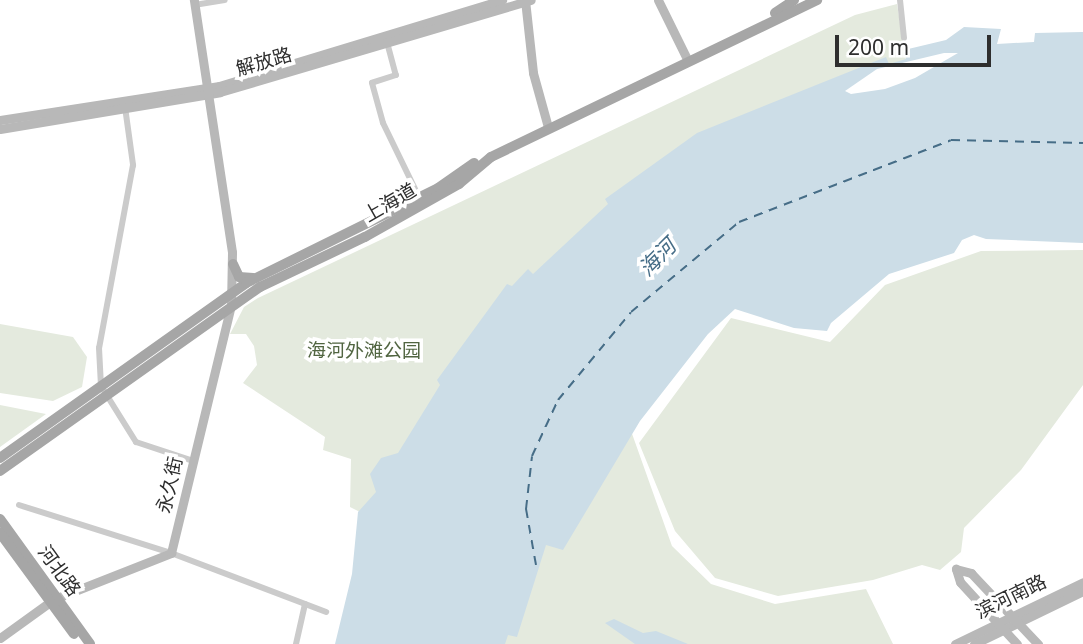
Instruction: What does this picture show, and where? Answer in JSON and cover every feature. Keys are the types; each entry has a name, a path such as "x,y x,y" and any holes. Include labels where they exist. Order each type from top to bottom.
{"main road":[{"name":"上海道","path":"102,392 232,292 257,277 419,197 479,159 688,61 794,0"},
{"name":"上海道","path":"29,444 231,306 459,184 491,157 817,0"},
{"path":"233,264 241,278 257,277"},
{"path":"0,456 29,444"},
{"path":"0,473 29,444"},
{"name":"河北路","path":"0,512 2,526 82,644"},
{"name":"河北路","path":"52,600 90,644"}],"street":[{"path":"205,93 194,3 225,0"},
{"name":"解放路","path":"3,129 186,92 205,93 502,0"},
{"path":"658,0 688,61"},
{"path":"900,0 904,38"},
{"path":"527,1 533,73 548,127"},
{"name":"解放路","path":"0,120 205,93 388,46 527,1"},
{"path":"388,46 396,75 372,83 383,123 419,197"},
{"name":"永久街","path":"171,554 231,306 233,264 205,93"},
{"path":"125,105 133,165 99,348 102,392 136,442 193,461"},
{"path":"19,505 171,554 326,612"},
{"path":"0,636 52,600 171,554"},
{"path":"1017,644 960,582 956,569 971,573 1038,644"},
{"name":"滨河南路","path":"955,644 1001,626 1083,582"},
{"name":"滨河南路","path":"1015,619 1083,591"},
{"path":"296,644 305,604"},
{"name":"滨河南路","path":"974,644 1001,626"}],"green space":[{"name":"海河外滩公园","path":"897,4 907,66 364,514 350,507 351,459 323,450 325,437 243,383 257,365 254,346 246,334 230,334 244,307 258,298 855,15"},
{"path":"1083,250 1083,385 1021,470 964,528 961,552 940,570 922,565 873,580 778,596 715,578 675,531 639,443 731,318 830,342 885,285 981,251"},
{"path":"0,324 73,337 87,357 82,387 53,401 0,393"},
{"path":"0,405 46,414 0,447"},
{"path":"630,428 672,546 711,584 775,604 866,589 893,644 500,644 545,537"}],"water":[{"name":"海河","path":"964,27 1001,29 997,44 1034,42 1035,33 1083,32 1083,243 986,239 974,235 962,240 954,253 889,274 831,323 827,331 794,328 735,309 708,334 640,421 563,550 546,545 517,637 508,635 505,644 335,644 352,574 358,512 376,492 370,474 381,458 398,453 440,385 437,380 507,284 512,286 528,269 533,274 608,204 605,199 697,133 886,57 889,64 906,59 904,50 946,40"},
{"path":"614,619 643,633 656,631 688,644 635,644 605,623"}],"pier":[{"path":"944,53 958,53 915,78 885,89 851,94 845,91 877,69"}],"ferry route":[{"path":"536,565 526,509 532,456 558,400 631,312 739,222 951,140 1083,143"}]}
